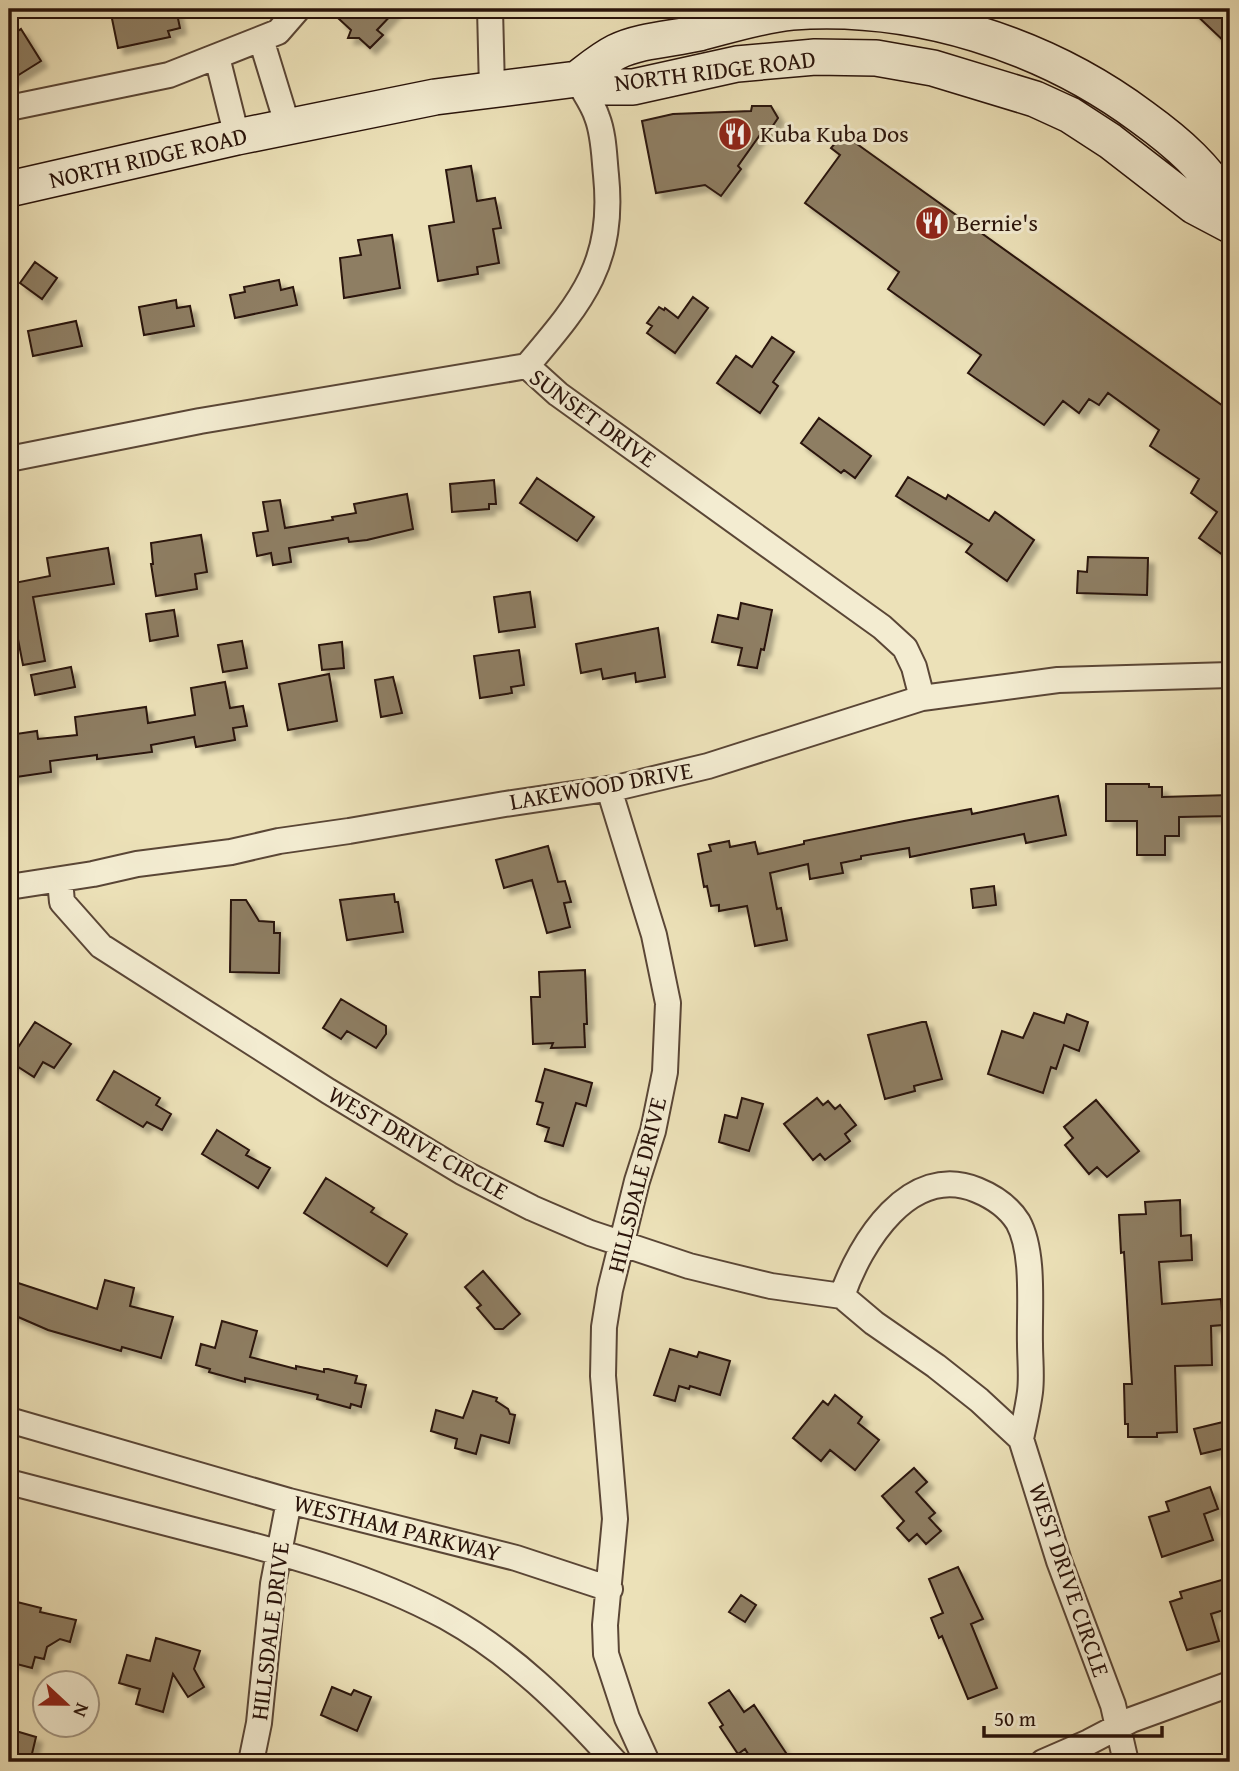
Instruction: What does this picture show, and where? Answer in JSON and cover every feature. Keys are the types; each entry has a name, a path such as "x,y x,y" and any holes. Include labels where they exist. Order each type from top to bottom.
{"main road":[{"name":"NORTH RIDGE ROAD","path":"577,79 616,52 771,15 843,12 900,17 975,34 1072,71 1118,99 1173,139 1199,163 1217,185 1230,208"},
{"name":"NORTH RIDGE ROAD","path":"9,189 237,137 435,97 577,79 607,87 633,87 737,64 815,57 876,58 933,68 1035,99 1070,115 1110,141 1194,206 1230,225"}],"street":[{"path":"9,108 169,75 278,32 298,9"},
{"path":"490,9 492,89"},
{"path":"261,39 288,127"},
{"path":"217,57 237,137"},
{"path":"527,366 571,314 601,258 607,230 608,198 601,132 597,116 577,79"},
{"name":"SUNSET DRIVE","path":"9,459 200,421 527,366 558,394 882,627 905,648 914,667 922,698"},
{"name":"LAKEWOOD DRIVE","path":"9,887 60,880 137,864 231,852 279,841 610,789 708,766 922,698 1058,680 1230,675"},
{"name":"HILLSDALE DRIVE","path":"610,789 654,935 668,1003 666,1072 606,1315 603,1364 615,1519 610,1590"},
{"name":"WEST DRIVE CIRCLE","path":"60,880 62,902 101,946 328,1091 462,1172 532,1208 590,1233 689,1266 771,1286 842,1296 851,1270 867,1242 908,1197 923,1189 947,1183 970,1187 992,1196 1006,1207 1024,1238 1029,1280 1030,1390 1021,1439 1059,1561 1113,1705 1126,1762"},
{"path":"842,1296 874,1323 936,1366 1021,1439"},
{"name":"WESTHAM PARKWAY","path":"9,1420 289,1501 516,1558 610,1590"},
{"path":"9,1482 278,1552 335,1569 402,1595 448,1619 510,1660 549,1694 615,1762"},
{"name":"HILLSDALE DRIVE","path":"251,1762 259,1723 278,1552 289,1501"},
{"path":"610,1590 606,1654 626,1717 647,1762"},
{"path":"1043,1762 1142,1715 1230,1684"}],"building":[{"path":"110,9 176,9 180,28 168,31 170,37 118,48"},
{"path":"349,9 397,9 377,30 383,35 370,48 359,38 348,38 351,30 339,19"},
{"path":"1190,9 1230,9 1230,47"},
{"path":"21,29 41,61 9,81 9,37"},
{"path":"752,106 771,106 778,118 766,136 762,132 738,166 741,169 721,196 705,185 656,193 642,121 673,114 751,111"},
{"path":"843,134 1230,411 1230,560 1199,538 1217,512 1191,493 1199,479 1150,446 1159,430 1108,393 1099,405 1089,399 1079,413 1063,401 1044,425 968,373 981,355 888,289 899,272 805,203 840,155 831,148"},
{"path":"471,166 477,201 495,198 501,228 493,229 499,263 477,267 478,274 438,281 429,226 454,222 446,170"},
{"path":"392,235 400,288 344,298 340,258 361,255 358,240"},
{"path":"35,262 57,278 42,299 20,283"},
{"path":"279,280 281,290 293,287 297,305 235,318 230,295 245,292 244,287"},
{"path":"693,297 708,308 675,353 647,333 652,326 647,323 659,307 664,310 665,308 678,318"},
{"path":"176,300 177,308 190,306 194,326 144,335 139,307"},
{"path":"76,321 82,346 33,356 28,331"},
{"path":"772,337 794,352 773,382 778,386 760,413 717,383 736,356 752,367"},
{"path":"819,418 871,456 855,478 844,470 841,473 801,443"},
{"path":"908,477 946,499 948,495 989,521 995,512 1034,540 1007,581 966,552 972,544 896,496"},
{"path":"537,478 594,517 577,541 520,503"},
{"path":"494,480 496,504 489,504 489,509 452,512 450,484"},
{"path":"407,494 413,529 367,540 349,542 348,538 289,548 291,562 273,565 271,553 257,556 253,533 268,531 263,502 280,500 285,528 333,520 332,517 356,513 354,504"},
{"path":"201,535 207,572 195,574 197,589 156,596 151,543"},
{"path":"108,548 114,584 33,597 45,661 23,665 9,603 9,584 50,576 47,558"},
{"path":"1088,557 1148,558 1147,595 1077,593 1078,571 1087,572"},
{"path":"530,592 535,627 499,632 494,597"},
{"path":"741,603 772,610 764,650 761,649 757,668 738,665 742,648 712,642 718,615 738,619"},
{"path":"174,610 178,636 150,641 146,614"},
{"path":"658,628 665,677 636,682 635,673 603,679 601,669 581,673 576,644"},
{"path":"242,641 247,668 223,672 218,645"},
{"path":"342,642 344,668 322,670 319,645"},
{"path":"519,650 524,685 511,687 512,693 480,698 474,656"},
{"path":"71,667 75,687 35,695 31,675"},
{"path":"329,674 337,721 288,730 279,684"},
{"path":"393,677 402,713 381,717 375,680"},
{"path":"225,682 230,708 243,706 247,726 233,728 235,740 196,747 194,737 151,745 152,752 97,759 97,755 50,761 51,772 9,778 9,735 37,731 38,739 77,735 75,717 146,707 148,723 195,715 191,688"},
{"path":"1106,784 1149,784 1149,787 1162,787 1162,797 1230,795 1230,816 1179,817 1179,836 1165,836 1165,855 1137,855 1137,821 1106,821"},
{"path":"1058,796 1066,835 1026,843 1024,834 910,857 909,848 861,856 861,859 841,863 843,873 810,879 808,864 770,873 787,940 755,946 747,906 719,911 719,905 711,906 707,886 704,887 698,854 711,851 709,845 729,841 730,847 755,842 758,854 804,844 804,841 904,821 971,809 972,814"},
{"path":"548,846 558,882 565,881 571,902 564,903 570,927 547,933 532,880 504,888 496,860"},
{"path":"994,886 996,905 973,908 971,889"},
{"path":"394,894 403,932 347,940 340,900"},
{"path":"231,900 246,900 259,921 274,922 274,933 280,933 279,973 230,972"},
{"path":"585,970 585,1047 551,1048 553,1043 533,1044 531,997 540,997 539,972"},
{"path":"341,999 386,1026 386,1034 376,1048 347,1031 341,1039 323,1028"},
{"path":"1034,1013 1064,1023 1067,1014 1088,1022 1079,1051 1064,1045 1056,1069 1051,1067 1043,1093 988,1074 1002,1031 1023,1038"},
{"path":"35,1022 71,1044 54,1068 43,1062 34,1077 9,1061"},
{"path":"926,1022 942,1079 914,1086 915,1091 885,1099 868,1035"},
{"path":"545,1069 592,1083 586,1106 576,1103 563,1146 545,1141 549,1128 537,1124 543,1103 536,1101"},
{"path":"114,1071 160,1098 156,1105 171,1114 162,1130 147,1122 143,1127 97,1100"},
{"path":"742,1098 763,1104 749,1151 719,1142 725,1115 737,1118"},
{"path":"817,1098 823,1105 828,1101 835,1109 840,1105 856,1125 845,1134 850,1141 825,1160 820,1154 813,1160 784,1124"},
{"path":"1096,1100 1139,1151 1107,1177 1097,1167 1089,1174 1065,1145 1073,1138 1064,1127"},
{"path":"217,1130 249,1150 246,1155 270,1168 258,1188 202,1154"},
{"path":"326,1178 374,1208 371,1212 407,1234 387,1266 304,1213"},
{"path":"1180,1200 1181,1236 1191,1235 1192,1260 1159,1262 1162,1304 1221,1299 1223,1325 1211,1326 1212,1365 1175,1366 1177,1432 1157,1433 1157,1437 1128,1437 1124,1384 1132,1384 1124,1252 1121,1253 1119,1215 1146,1214 1145,1202"},
{"path":"483,1271 520,1314 503,1329 495,1329 477,1308 481,1305 465,1287"},
{"path":"9,1280 97,1309 105,1280 134,1288 130,1306 173,1317 161,1358 122,1347 121,1351 48,1330 9,1313"},
{"path":"222,1321 257,1331 250,1357 296,1369 296,1366 324,1372 324,1369 328,1369 357,1376 355,1383 366,1385 361,1407 351,1404 350,1408 317,1399 318,1395 245,1378 245,1382 209,1372 210,1369 196,1365 201,1344 215,1348"},
{"path":"670,1349 697,1357 699,1352 730,1361 720,1395 690,1386 689,1389 679,1386 675,1401 654,1395"},
{"path":"473,1391 497,1398 496,1401 508,1409 510,1414 515,1415 509,1443 481,1435 476,1454 455,1448 457,1439 431,1431 436,1410 463,1418"},
{"path":"835,1395 862,1417 858,1423 879,1440 855,1470 830,1450 821,1461 793,1438 823,1401 828,1405"},
{"path":"1223,1422 1230,1447 1201,1454 1194,1429"},
{"path":"914,1468 927,1482 916,1492 935,1513 929,1518 941,1531 926,1544 917,1534 909,1541 897,1528 904,1521 882,1496"},
{"path":"1210,1487 1218,1509 1204,1514 1213,1540 1162,1557 1149,1517 1169,1511 1166,1502"},
{"path":"958,1567 983,1619 971,1624 997,1688 968,1699 942,1636 939,1638 931,1618 943,1613 929,1579"},
{"path":"1225,1579 1230,1608 1211,1614 1219,1641 1187,1650 1170,1602 1182,1598 1180,1592"},
{"path":"741,1595 756,1605 745,1622 729,1612"},
{"path":"9,1600 41,1608 40,1612 76,1620 70,1642 60,1639 47,1647 44,1659 35,1657 32,1668 9,1662"},
{"path":"156,1638 200,1651 194,1669 204,1687 188,1697 173,1674 163,1712 136,1704 140,1689 119,1683 127,1655 150,1661"},
{"path":"332,1687 351,1695 354,1690 371,1697 357,1731 321,1715"},
{"path":"729,1690 744,1712 754,1705 792,1762 753,1762 745,1749 738,1754 720,1727 723,1725 709,1703"},
{"path":"9,1729 32,1736 32,1740 35,1740 30,1762 9,1762"}],"place":[{"name":"Kuba Kuba Dos","path":"735,134"},
{"name":"Bernie's","path":"932,223"}]}
